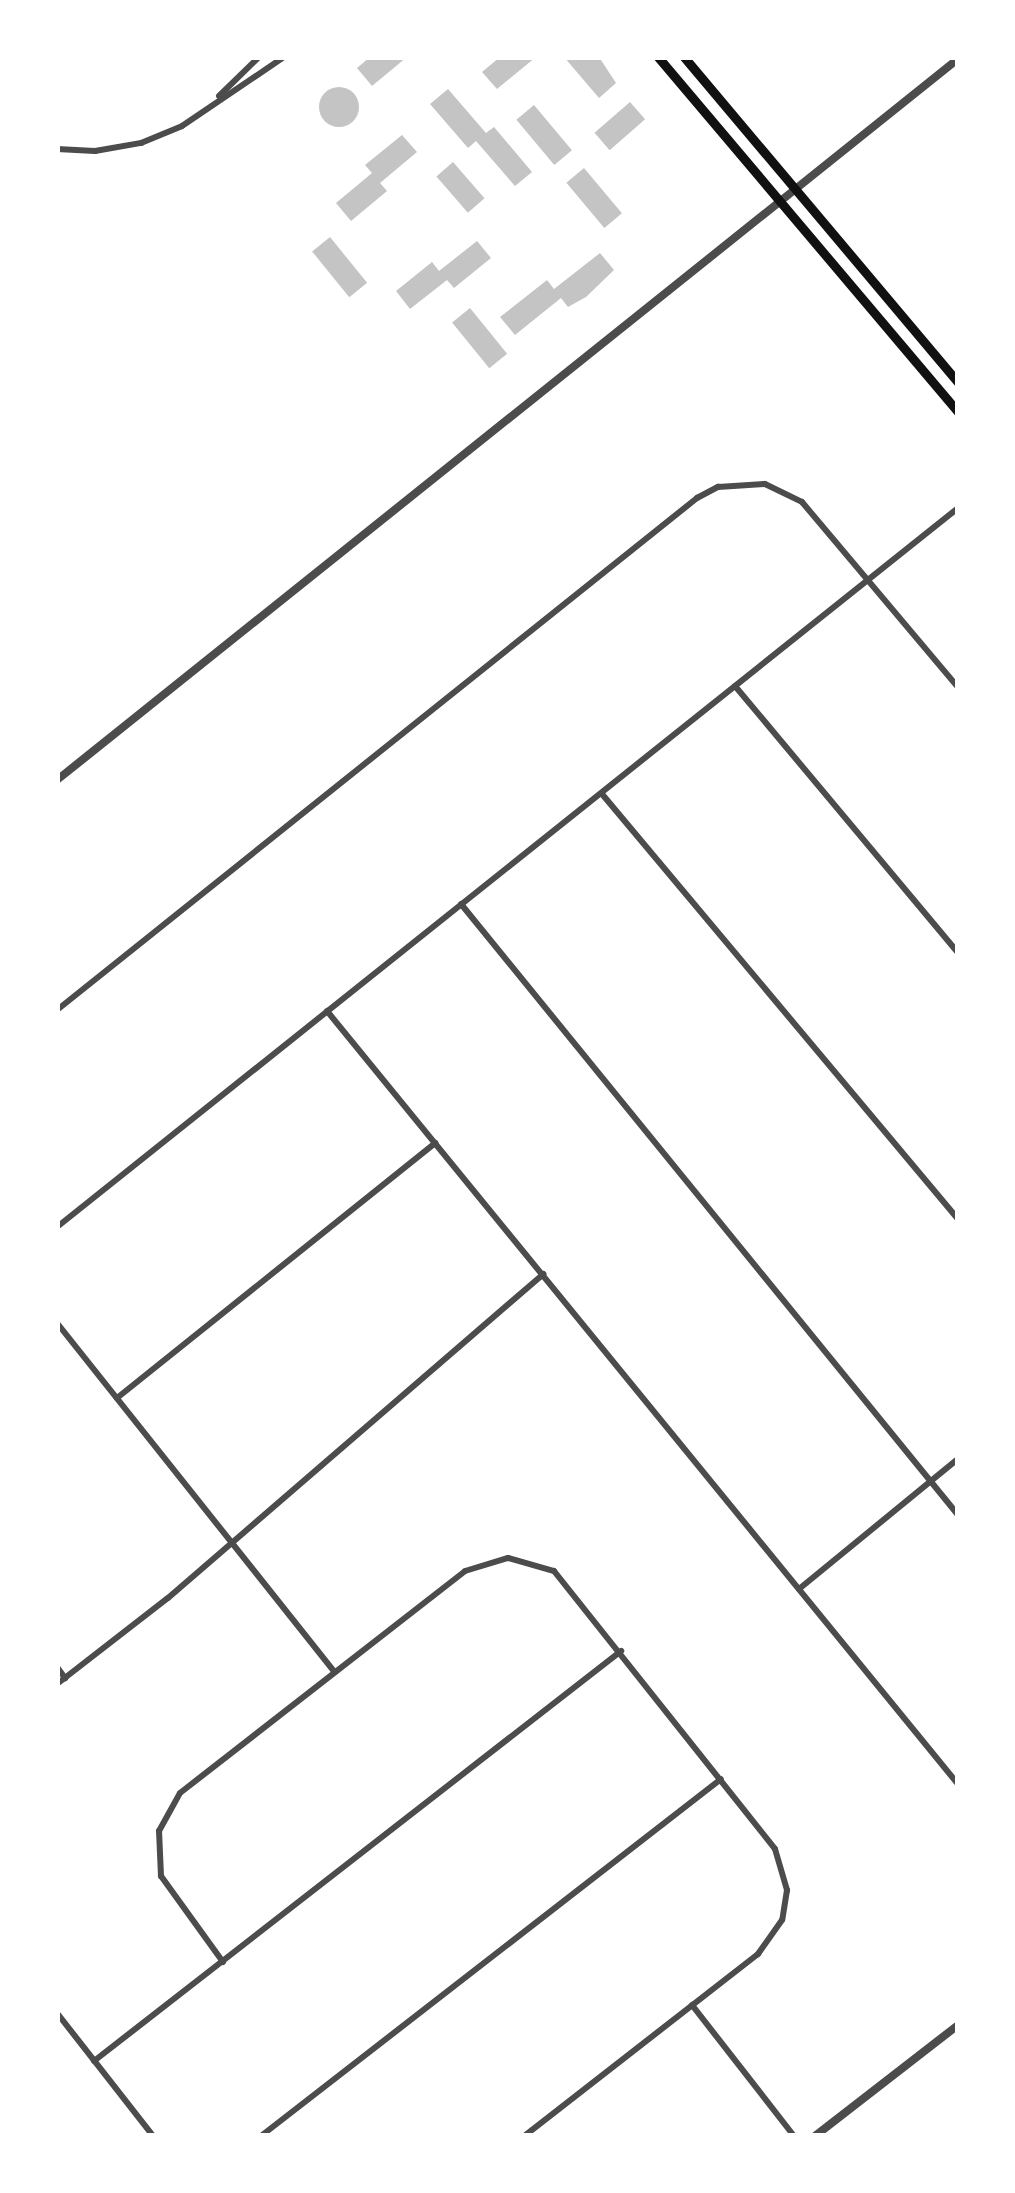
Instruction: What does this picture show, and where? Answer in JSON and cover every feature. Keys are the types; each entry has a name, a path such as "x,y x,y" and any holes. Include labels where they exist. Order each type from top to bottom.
{"main road":[{"path":"658,57 958,412"},
{"path":"684,57 958,382"}],"street":[{"path":"212,103 259,57"},
{"path":"57,149 95,151 141,143 182,126 284,57"},
{"path":"57,780 958,58"},
{"path":"57,1010 707,492 747,482 792,495 958,687"},
{"path":"57,1227 958,508"},
{"path":"735,686 958,952"},
{"path":"602,792 958,1219"},
{"path":"461,904 958,1515"},
{"path":"327,1011 958,1784"},
{"path":"117,1398 435,1143"},
{"path":"57,1684 543,1274"},
{"path":"57,1323 335,1672"},
{"path":"799,1589 958,1460"},
{"path":"223,1962 161,1876 157,1842 162,1821 180,1793 480,1563 525,1559 562,1578 775,1849 786,1879 786,1906 776,1934 740,1968 524,2136"},
{"path":"94,2060 621,1651"},
{"path":"57,1667 65,1678"},
{"path":"261,2136 721,1778"},
{"path":"692,2005 794,2136"},
{"path":"57,2013 153,2136"},
{"path":"815,2136 958,2025"}],"building":[{"path":"370,57 407,57 372,86 357,68"},
{"path":"500,57 536,57 497,89 482,72"},
{"path":"564,57 599,57 616,83 599,98"},
{"path":"339,87 353,93 359,107 353,121 339,127 325,121 319,107 325,93"},
{"path":"448,89 486,133 494,127 532,172 515,186 476,141 468,148 430,104"},
{"path":"630,102 645,119 610,150 595,133"},
{"path":"534,105 572,150 554,165 516,120"},
{"path":"402,135 417,152 380,183 387,191 351,221 336,203 372,173 365,165"},
{"path":"453,162 484,198 468,213 436,176"},
{"path":"584,168 622,213 604,228 566,183"},
{"path":"330,237 367,283 349,297 312,251"},
{"path":"477,241 491,258 454,288 447,280 410,309 396,291 432,262 439,271"},
{"path":"600,253 614,270 586,297 568,307 561,298 515,335 500,317 547,280 554,289"},
{"path":"470,308 507,354 489,368 452,322"}]}
